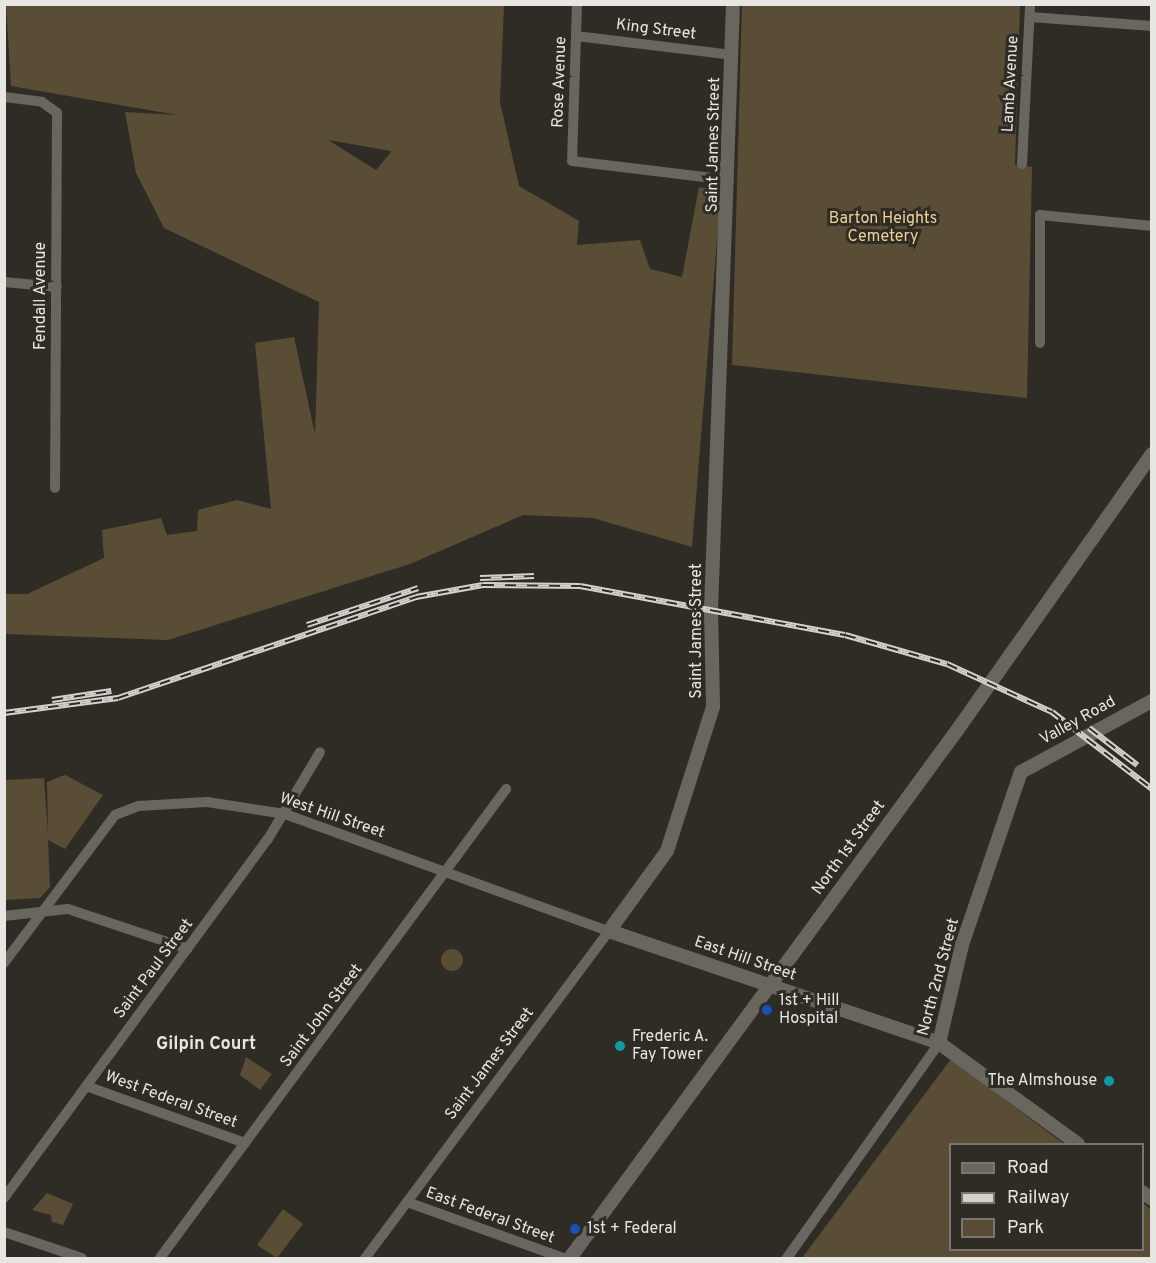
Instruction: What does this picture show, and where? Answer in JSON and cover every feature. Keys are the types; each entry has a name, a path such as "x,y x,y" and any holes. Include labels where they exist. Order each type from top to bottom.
{"street":[{"name":"Rose Avenue","path":"577,4 572,161 729,180"},
{"name":"Saint James Street","path":"365,1258 667,851 682,817 713,707 711,610 734,4"},
{"name":"Lamb Avenue","path":"1022,164 1030,4"},
{"path":"1030,17 1152,26"},
{"name":"King Street","path":"576,36 732,55"},
{"name":"Fendall Avenue","path":"4,97 51,107 57,113 55,488"},
{"path":"1040,343 1040,215 1152,226"},
{"path":"4,282 57,287"},
{"name":"North 1st Street","path":"570,1258 771,985 1152,454"},
{"name":"Valley Road","path":"1021,772 1152,701"},
{"name":"Saint Paul Street","path":"4,1198 285,814 320,752"},
{"name":"North 2nd Street","path":"787,1258 939,1043 962,945 1021,772"},
{"name":"Saint John Street","path":"160,1258 506,789"},
{"name":"West Hill Street","path":"4,963 115,815 132,808 207,802 285,814 609,931"},
{"path":"4,916 44,909 68,909 188,949"},
{"name":"East Hill Street","path":"609,931 939,1043 1077,1143"},
{"name":"West Federal Street","path":"86,1086 245,1143"},
{"name":"East Federal Street","path":"407,1202 563,1258"},
{"path":"4,1232 82,1258"}],"green space":[{"path":"6,5 504,5 500,102 519,186 579,221 577,245 640,240 650,269 682,277 699,187 721,191 692,547 593,518 523,515 410,564 168,640 5,634 5,594 27,594 104,558 102,530 161,518 167,535 197,531 198,510 237,500 271,509 255,343 294,337 315,434 319,302 164,228 136,173 125,112 177,115 11,86","holes":["328,140 391,151 376,170"]},
{"name":"Barton Heights Cemetery","path":"742,5 1020,5 1015,165 1032,167 1027,398 732,365"},
{"path":"65,775 103,795 65,849 48,840 50,887 40,898 5,900 5,780 44,778 48,835 47,782"},
{"path":"452,949 460,952 463,960 460,968 452,971 444,968 441,960 444,952"},
{"path":"246,1057 272,1074 260,1090 240,1075"},
{"path":"951,1059 1063,1143 949,1143 949,1251 1144,1251 1144,1204 1151,1210 1151,1258 802,1258"},
{"path":"47,1193 73,1204 63,1225 52,1222 51,1215 32,1210"},
{"path":"283,1209 303,1224 277,1258 257,1245"}],"railway":[{"path":"480,578 534,576"},
{"path":"4,713 118,698 416,597 483,585 580,586 845,635 947,664 1052,712 1152,789"},
{"path":"307,625 418,588"},
{"path":"52,700 111,691"},
{"path":"1089,728 1137,765"}],"place":[{"name":"1st + Hill Hospital","path":"767,1010"},
{"name":"Frederic A. Fay Tower","path":"620,1046"},
{"name":"The Almshouse","path":"1109,1081"},
{"name":"1st + Federal","path":"575,1229"}],"district":[{"name":"Gilpin Court","path":"206,1045"}]}
